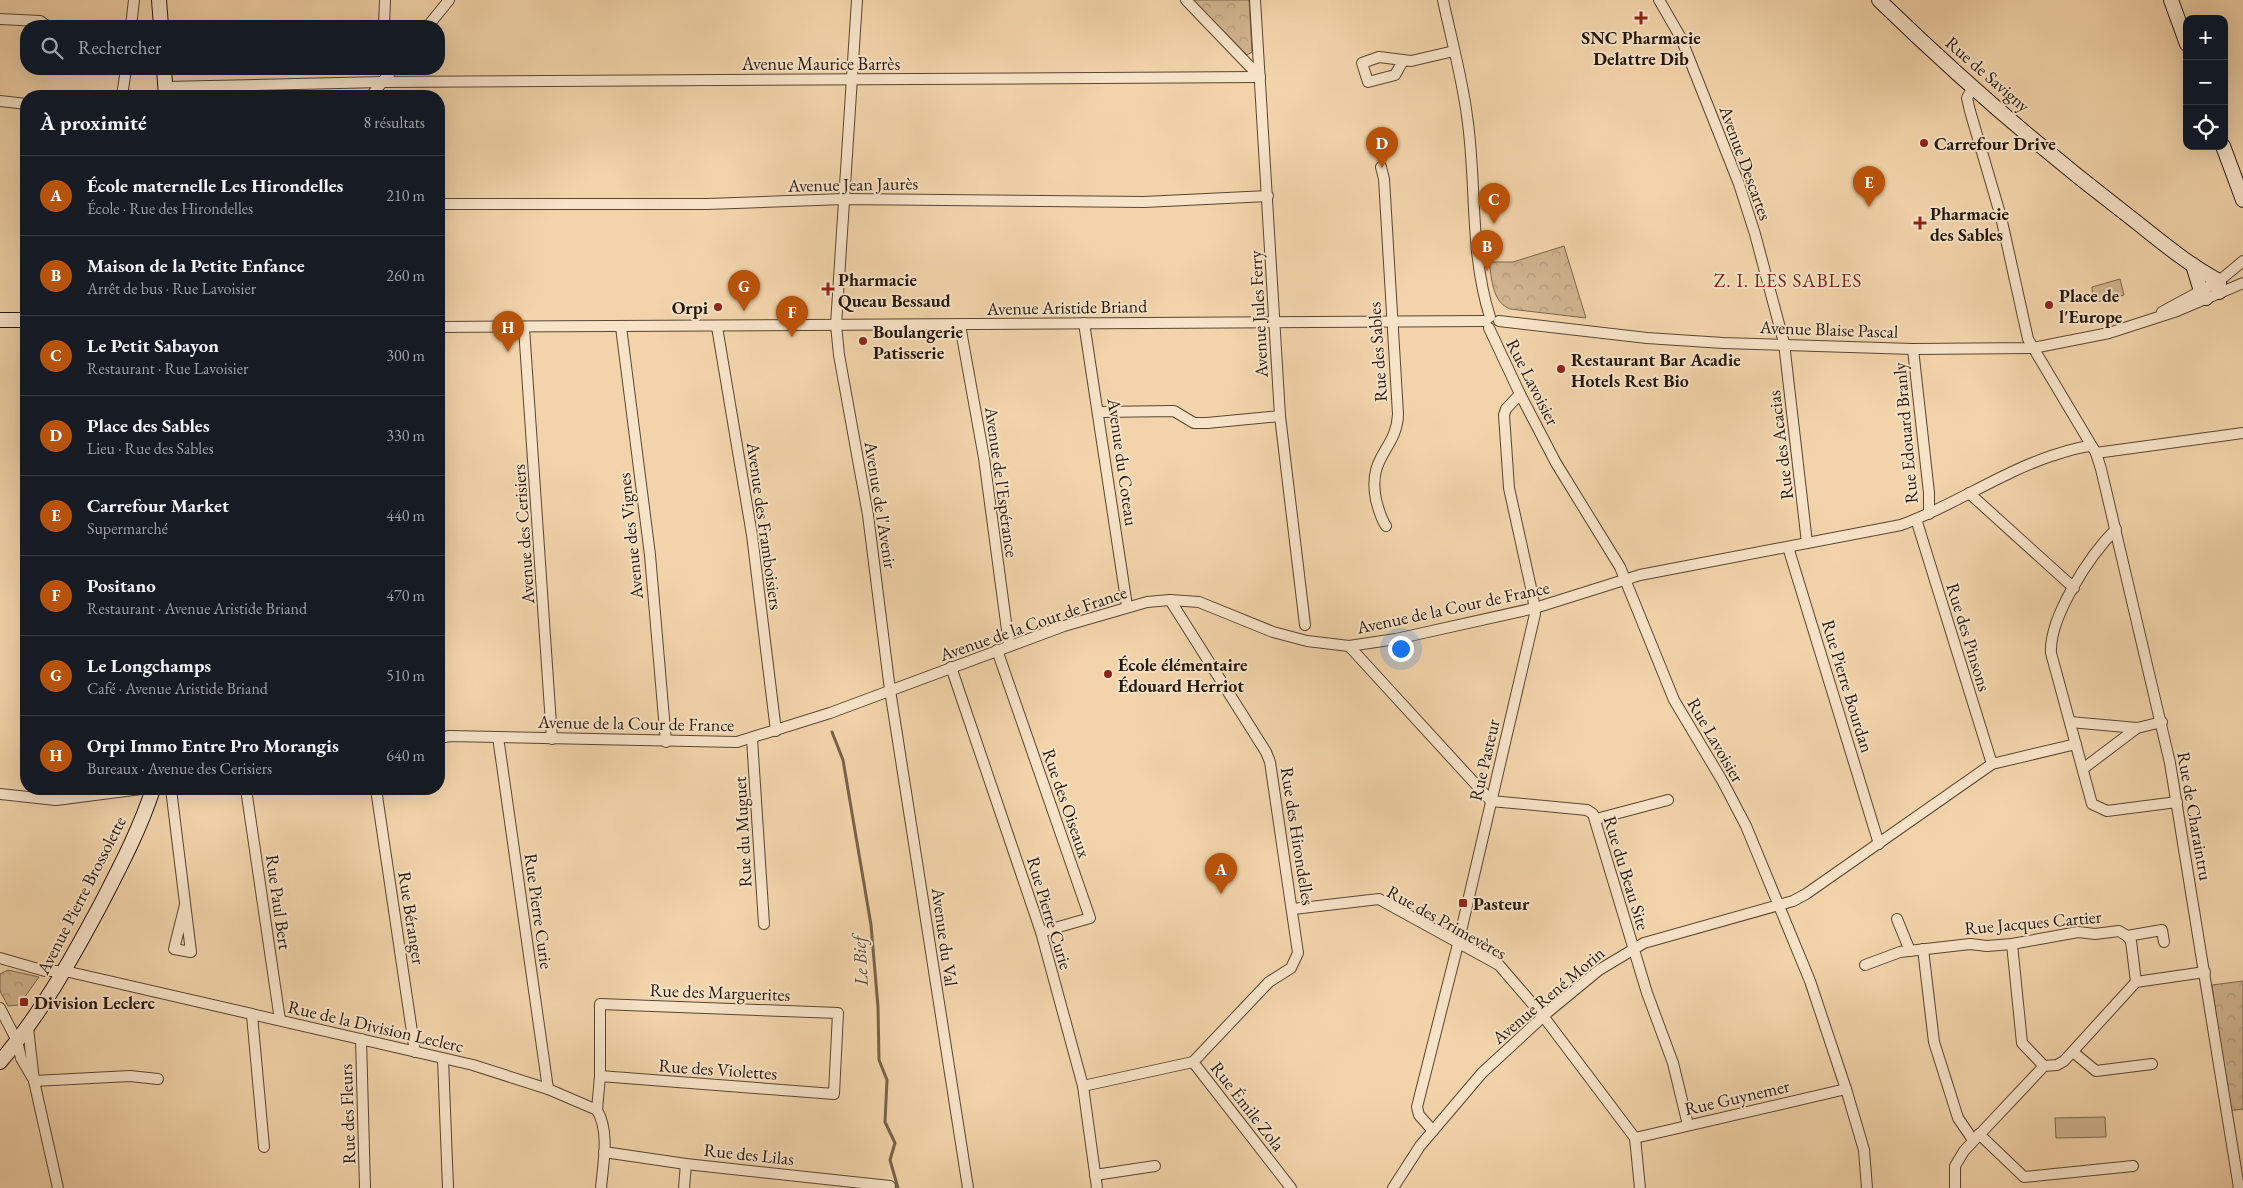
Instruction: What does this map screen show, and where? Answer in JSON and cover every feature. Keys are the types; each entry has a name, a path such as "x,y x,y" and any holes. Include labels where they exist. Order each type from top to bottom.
{"street":[{"path":"132,20 134,0"},
{"path":"159,0 161,20"},
{"path":"384,20 385,0"},
{"path":"433,20 449,0"},
{"name":"Avenue de l'Avenir","path":"857,0 836,325 839,355 868,515 890,690"},
{"path":"1186,0 1260,77"},
{"name":"Avenue Jules Ferry","path":"1255,0 1280,416 1306,625"},
{"name":"Rue Lavoisier","path":"1442,0 1468,116 1472,206 1479,262 1491,322 1520,394 1556,463 1626,579 1674,700 1724,782 1746,826 1810,981 1864,1150 1870,1187"},
{"name":"Avenue Descartes","path":"1660,0 1681,38 1739,184 1755,234 1784,343"},
{"name":"Rue de Savigny","path":"1879,0 1973,87 2071,172 2193,265 2211,291"},
{"path":"2171,0 2183,33"},
{"path":"0,19 20,20"},
{"path":"1404,61 1454,51"},
{"path":"123,90 125,75"},
{"path":"165,75 166,90"},
{"path":"382,82 383,75"},
{"path":"376,90 388,75"},
{"name":"Avenue Maurice Barrès","path":"190,90 382,82 1260,77"},
{"name":"Rue de Charaintru","path":"1973,87 1968,98 1970,111 2001,217 2028,339 2094,450 2116,529 2162,722 2178,802 2239,1188"},
{"path":"0,102 20,104"},
{"path":"2224,150 2243,200"},
{"name":"Rue des Sables","path":"1381,168 1384,179 1398,424 1378,462 1374,480 1380,517 1386,526"},
{"name":"Avenue Jean Jaurès","path":"445,204 707,204 844,199 1144,202 1268,196"},
{"name":"Avenue Blaise Pascal","path":"2211,291 2243,261"},
{"path":"2193,265 2211,291"},
{"name":"Avenue Blaise Pascal","path":"1491,322 1647,338 1723,343 1784,343 1914,349 2033,348 2109,333 2156,317 2168,307 2211,291 2243,283"},
{"path":"0,320 20,320"},
{"name":"Avenue Aristide Briand","path":"445,327 1491,322"},
{"name":"Avenue du Coteau","path":"1084,323 1127,606"},
{"name":"Avenue de l'Espérance","path":"960,325 984,458 1009,645"},
{"name":"Avenue des Vignes","path":"621,327 650,555 666,742"},
{"name":"Avenue des Framboisiers","path":"717,327 752,535 776,731"},
{"name":"Avenue des Cerisiers","path":"524,328 552,739"},
{"name":"Rue des Acacias","path":"1784,343 1807,543"},
{"name":"Rue Edouard Branly","path":"1914,349 1929,492 1929,514"},
{"name":"Rue Pasteur","path":"1433,1131 1419,1115 1417,1107 1458,944 1530,638 1535,608 1509,488 1504,414 1506,409 1520,394"},
{"path":"1099,412 1174,411 1194,423 1280,416"},
{"name":"Avenue de la Cour de France","path":"445,737 737,742 776,731 1009,645 1127,606 1170,600 1208,604 1273,632 1307,641 1349,646 1396,639 1535,608 1626,579 1901,525 1929,514 2031,463 2080,447 2094,450 2243,434"},
{"path":"1969,493 2074,588"},
{"name":"Rue des Pinsons","path":"1916,520 1992,764"},
{"path":"2116,529 2096,552 2058,616 2051,633 2051,653 2084,768 2092,804 2107,811 2178,802"},
{"name":"Rue Pierre Bourdan","path":"1788,547 1878,839"},
{"name":"Rue des Hirondelles","path":"1170,600 1266,752 1270,762 1294,909 1298,953 1295,963 1269,982 1193,1062"},
{"path":"1349,646 1491,801"},
{"name":"Rue des Oiseaux","path":"997,650 1090,918 1041,932"},
{"name":"Rue Pierre Curie","path":"951,667 1041,932 1083,1086 1097,1188"},
{"name":"Avenue du Val","path":"890,690 968,1188"},
{"path":"2070,722 2137,728 2162,722"},
{"path":"2084,768 2137,728"},
{"name":"Rue Pierre Curie","path":"498,737 548,1089"},
{"name":"Rue du Muguet","path":"752,739 764,924"},
{"name":"Avenue René Morin","path":"1393,1188 1433,1131 1482,1074 1543,1016 1599,970 1644,943 1719,920 1778,905 1806,894 1878,839 1992,764 2076,744"},
{"path":"0,794 56,800 95,795"},
{"path":"56,795 56,800"},
{"name":"Avenue Pierre Brossolette","path":"1,1062 28,1028 65,971 125,858 151,795"},
{"path":"172,795 185,906"},
{"name":"Rue Paul Bert","path":"247,795 280,1020"},
{"name":"Rue Béranger","path":"377,795 415,1052"},
{"path":"1596,819 1668,800"},
{"name":"Rue du Beau Site","path":"1491,801 1587,810 1596,819 1647,993 1673,1063 1688,1125"},
{"name":"Rue des Primevères","path":"1294,909 1379,899 1499,965 1543,1016 1635,1138"},
{"path":"1897,919 1910,951"},
{"name":"Rue Jacques Cartier","path":"1865,965 1890,955 1910,951 1970,944 1987,946 2012,944 2078,932 2095,934 2119,931 2127,936 2162,930 2164,942"},
{"path":"2127,936 2131,941 2136,982"},
{"path":"2012,944 2022,1043 2044,1066"},
{"path":"1923,950 1934,1042 1958,1118 1976,1137 2024,1177 2132,1166"},
{"name":"Rue de la Division Leclerc","path":"0,958 45,970 65,971 474,1065 548,1089 597,1110"},
{"path":"0,965 12,961"},
{"path":"1955,1188 1955,1166 1976,1137 2044,1066 2057,1065 2073,1052 2136,982 2205,972"},
{"name":"Rue des Marguerites","path":"600,1076 600,1004 838,1013 834,1094"},
{"path":"0,1008 17,1041 21,1058 34,1081"},
{"path":"252,1014 264,1147"},
{"path":"28,1028 34,1081 58,1188"},
{"name":"Rue des Fleurs","path":"360,1039 365,1188"},
{"path":"2073,1052 2096,1071 2152,1064"},
{"path":"1,1062 21,1058"},
{"path":"443,1059 448,1188"},
{"name":"Rue Émile Zola","path":"1083,1086 1193,1062 1291,1188"},
{"path":"34,1081 130,1076 158,1079"},
{"path":"600,1076 597,1110 602,1117 604,1130 601,1188"},
{"name":"Rue des Violettes","path":"600,1076 834,1094"},
{"name":"Rue Guynemer","path":"1635,1138 1846,1089"},
{"path":"1635,1138 1640,1188"},
{"name":"Rue des Lilas","path":"604,1152 846,1185 890,1186"},
{"path":"684,1188 686,1164"},
{"path":"1095,1175 1155,1166"}],"green space":[{"path":"1193,0 1249,0 1252,52 1247,55"},
{"path":"1564,246 1586,318 1510,309 1504,306 1496,296 1489,262 1513,262"},
{"path":"2120,279 2124,295 2093,303 2092,287"},
{"path":"8,970 39,977 19,1005 8,1006 0,991 0,974"},
{"path":"2243,981 2243,1109 2229,1111 2212,985"},
{"path":"2105,1117 2106,1137 2056,1138 2055,1118"}],"waterway":[{"name":"Le Bief","path":"832,732 843,760 871,925 878,1007 879,1060 887,1080 885,1122 895,1143 890,1160 898,1188"}],"place":[{"name":"SNC Pharmacie Delattre Dib","path":"1641,18"},
{"name":"Carrefour Drive","path":"1924,143"},
{"name":"Place des Sables","path":"1382,168"},
{"name":"Carrefour Market","path":"1869,207"},
{"name":"Pharmacie des Sables","path":"1920,223"},
{"name":"Le Petit Sabayon","path":"1494,224"},
{"name":"Maison de la Petite Enfance","path":"1487,271"},
{"name":"Pharmacie Queau Bessaud","path":"828,289"},
{"name":"Place de l'Europe","path":"2049,305"},
{"name":"Orpi","path":"718,307"},
{"name":"Le Longchamps","path":"744,311"},
{"name":"Positano","path":"792,337"},
{"name":"Boulangerie Patisserie","path":"863,341"},
{"name":"Orpi Immo Entre Pro Morangis","path":"508,352"},
{"name":"Restaurant Bar Acadie Hotels Rest Bio","path":"1561,369"},
{"name":"École élémentaire Édouard Herriot","path":"1108,674"},
{"name":"École maternelle Les Hirondelles","path":"1221,894"},
{"name":"Pasteur","path":"1463,903"},
{"name":"Division Leclerc","path":"24,1002"}],"district":[{"name":"Z. I. LES SABLES","path":"1788,280"}]}
